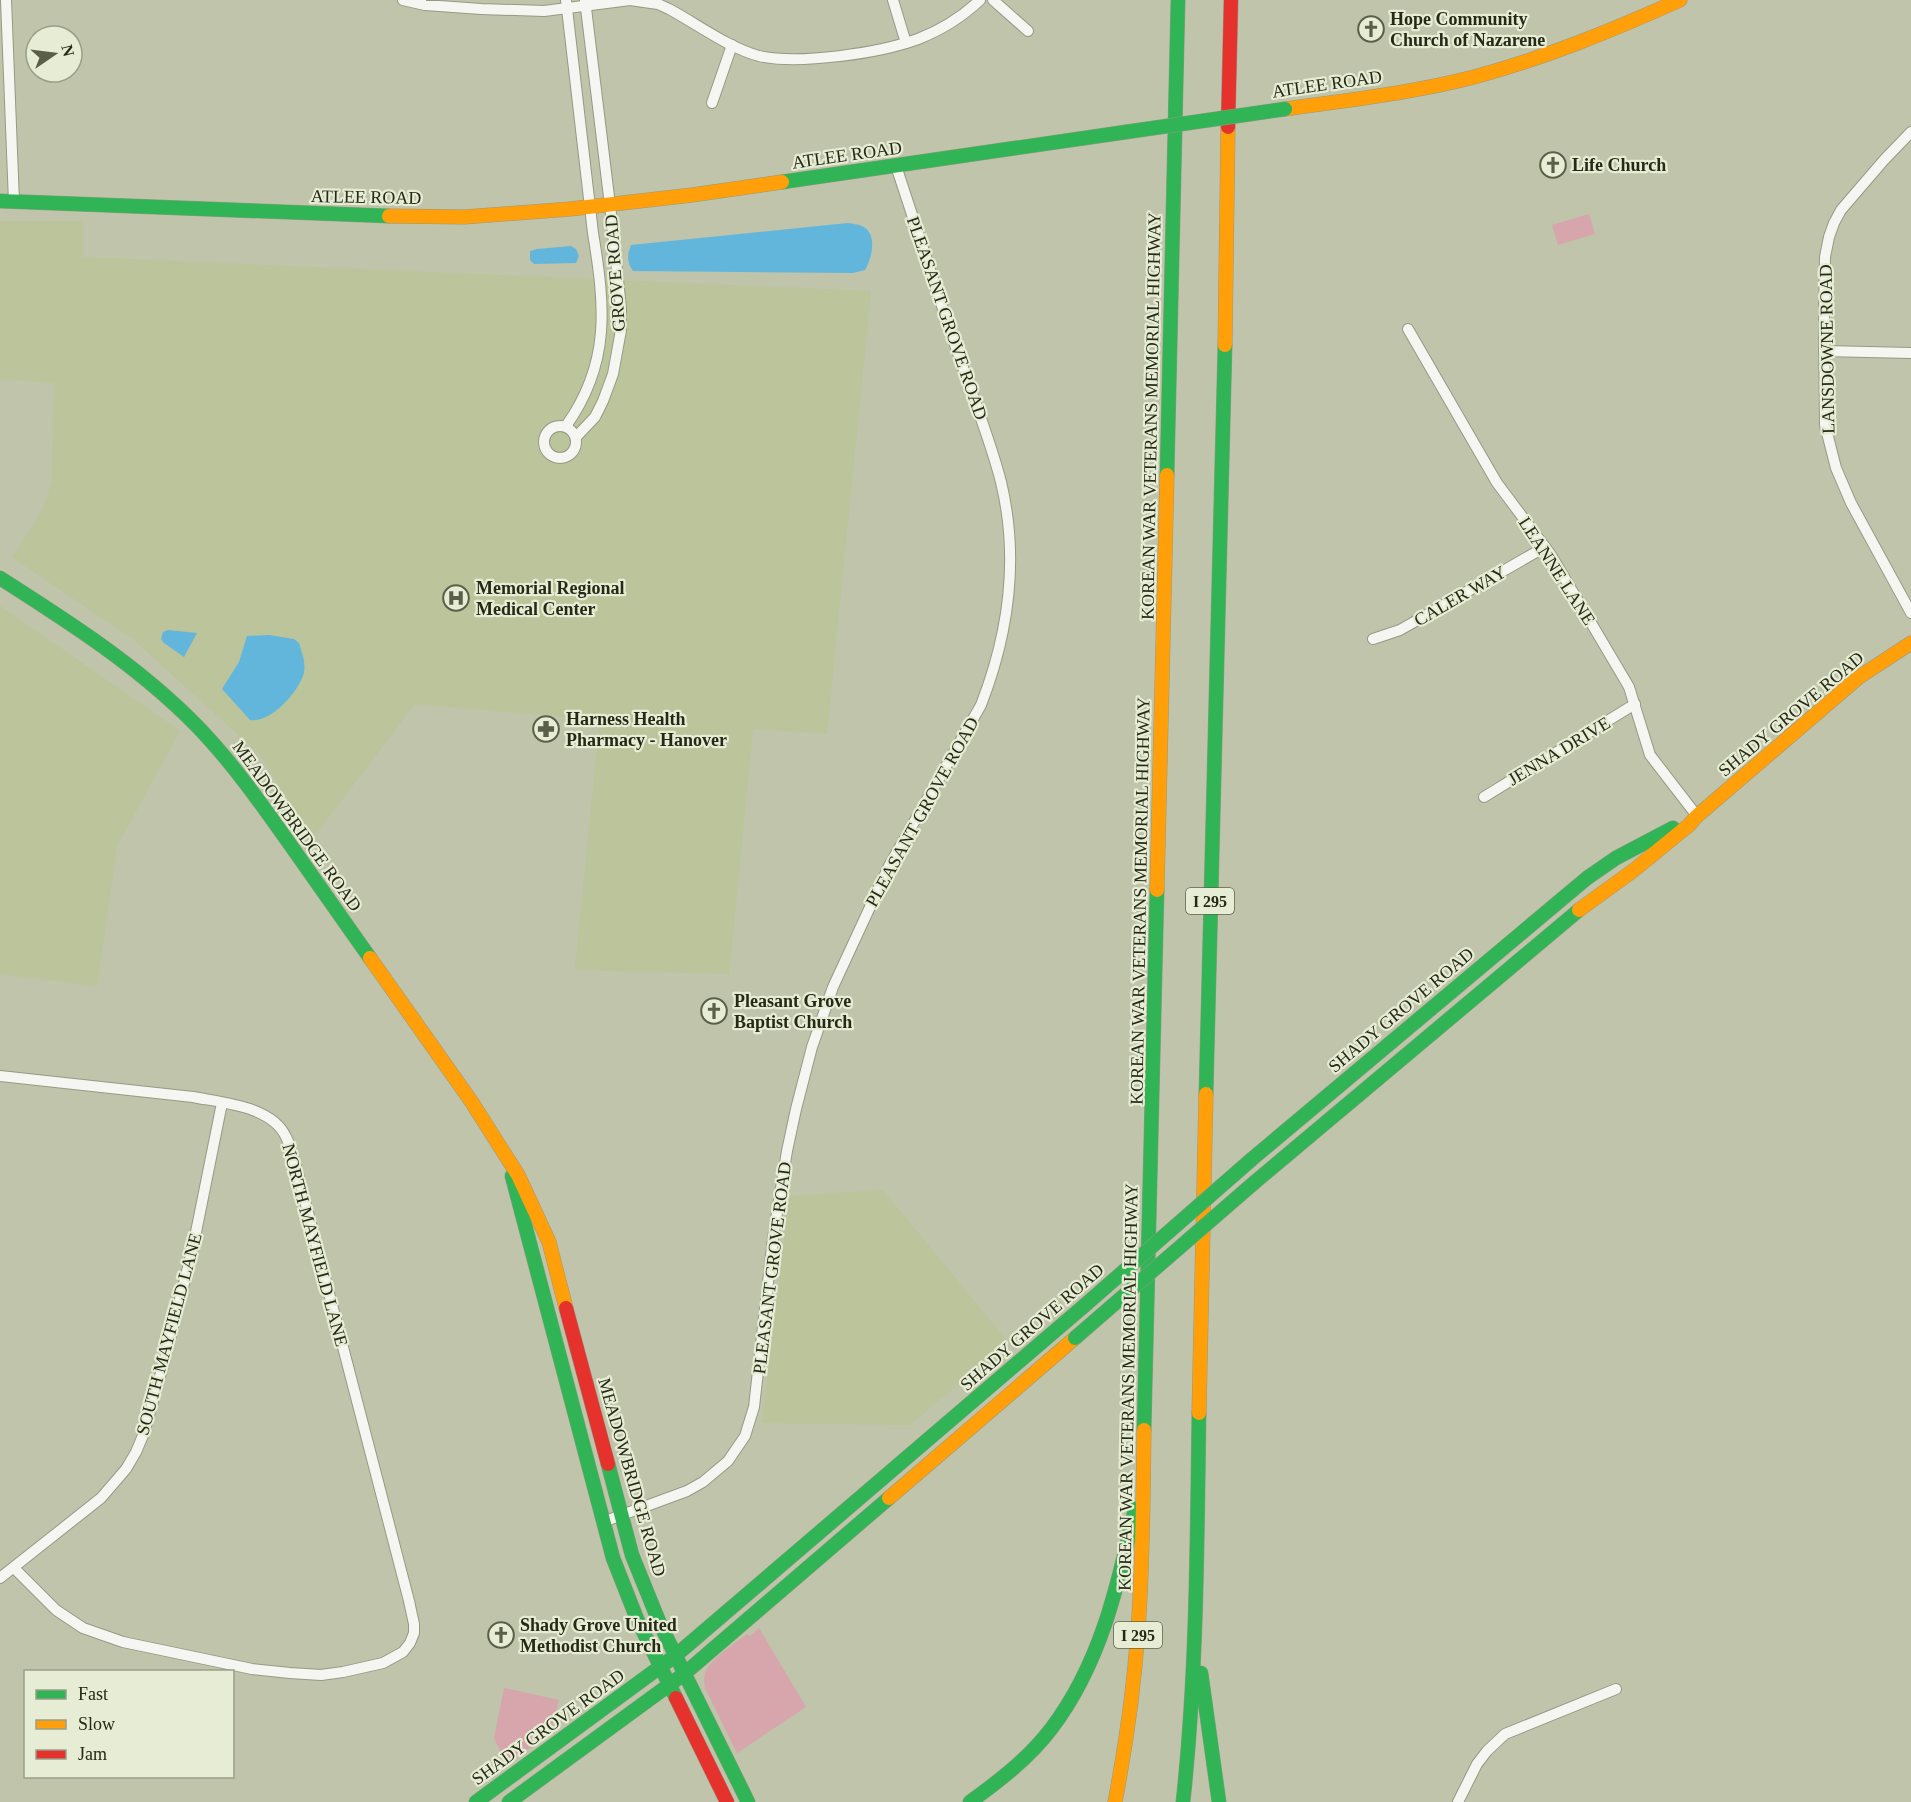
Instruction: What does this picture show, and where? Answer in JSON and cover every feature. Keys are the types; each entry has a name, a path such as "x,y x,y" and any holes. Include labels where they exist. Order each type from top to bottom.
{"main road":[{"name":"KOREAN WAR VETERANS MEMORIAL HIGHWAY","path":"1115,1802 1128,1720 1139,1617 1178,0"},
{"name":"I 295","path":"1183,1802 1190,1736 1195,1624 1208,990 1227,273 1228,79 1231,0"},
{"name":"ATLEE ROAD","path":"7,202 355,216 464,217 610,205 766,185 1285,109 1472,78 1575,44 1680,0"},
{"name":"MEADOWBRIDGE ROAD","path":"0,578 95,640 139,673 186,715 226,758 253,792 505,1153 534,1206 549,1242 621,1516 646,1594 748,1802"},
{"name":"SHADY GROVE ROAD","path":"509,1802 684,1674 1255,1182 1574,914 1634,870 1689,825 1859,677 1911,644"},
{"name":"SHADY GROVE ROAD","path":"476,1802 675,1656 1252,1159 1587,878 1616,858 1697,816"},
{"path":"1395,1039 1408,1055"},
{"name":"MEADOWBRIDGE ROAD","path":"505,1153 603,1522 622,1584 660,1668 727,1802"},
{"path":"970,1802 1011,1772 1040,1742 1065,1709 1081,1679 1108,1617 1118,1584 1144,1466"},
{"path":"1195,1624 1219,1802"}],"street":[{"path":"6,0 7,202"},
{"path":"403,0 425,5 544,11 567,4 644,1 664,7 732,45 758,56 796,59 844,55 906,43 938,30 980,0"},
{"path":"893,0 906,43"},
{"path":"993,0 1028,31"},
{"name":"GROVE ROAD","path":"567,4 601,294 600,342 595,372 588,390 566,426 555,426 546,433 544,444 548,453 558,458 568,456 575,448 576,437 595,417 609,387 618,353 621,330 621,308 610,205 585,3"},
{"path":"712,103 732,45"},
{"name":"LANSDOWNE ROAD","path":"1911,132 1855,193 1834,223 1825,257 1824,351 1825,425 1836,468 1851,503 1911,613"},
{"name":"PLEASANT GROVE ROAD","path":"603,1522 687,1491 703,1482 728,1461 745,1436 754,1407 773,1238 787,1151 812,1047 843,964 886,872 981,705 1005,626 1010,560 1001,482 896,166"},
{"name":"LEANNE LANE","path":"1408,329 1497,483 1545,547 1629,687 1650,755 1697,816"},
{"path":"1824,351 1911,353"},
{"path":"566,426 574,432 576,437"},
{"name":"CALER WAY","path":"1373,639 1401,630 1545,547"},
{"name":"JENNA DRIVE","path":"1484,797 1635,705"},
{"name":"NORTH MAYFIELD LANE","path":"0,1076 193,1097 263,1113 277,1124 287,1138 298,1174 409,1601 414,1633 403,1652 382,1663 343,1672 321,1675 252,1669 123,1642 83,1628 56,1610 14,1568"},
{"name":"SOUTH MAYFIELD LANE","path":"0,1578 101,1498 120,1477 136,1452 144,1433 164,1362 189,1263 222,1103"},
{"path":"1458,1802 1477,1764 1505,1734 1616,1689"}],"shaded area":[{"path":"1589,214 1595,234 1558,245 1552,225"},
{"name":"Memorial Regional Medical Center","path":"0,221 83,221 83,257 871,291 827,734 753,729 729,974 575,970 600,720 415,704 312,839 260,755 133,639 12,557 38,517 52,479 54,383 0,379"},
{"path":"0,606 180,731 117,846 97,986 0,974"},
{"path":"883,1190 1008,1342 910,1425 762,1423 790,1196"},
{"path":"759,1628 806,1707 737,1753 705,1688 704,1676 710,1664 720,1655 747,1634 750,1636"},
{"path":"504,1688 559,1700 550,1735 506,1763 494,1738"}],"water":[{"path":"848,223 867,229 872,240 870,259 865,270 853,273 633,271 628,256 631,245"},
{"path":"571,246 576,249 579,256 576,263 534,264 530,260 530,251"},
{"path":"168,630 197,633 184,657 161,639 163,632"},
{"path":"269,635 294,639 299,643 304,659 304,672 295,691 282,706 266,717 250,720 222,689 239,662 247,636"}],"traffic: fast":[{"path":"1167,475 1178,0"},
{"path":"1126,132 1285,109"},
{"path":"782,182 1126,132"},
{"path":"0,201 389,216"},
{"path":"1206,1094 1225,345"},
{"path":"0,578 127,664 196,725 256,797 370,958"},
{"path":"1252,1159 1587,878 1616,858 1673,828"},
{"path":"1144,1430 1157,890"},
{"path":"1255,1182 1579,910"},
{"path":"1084,1306 1252,1159"},
{"path":"512,1176 613,1558 637,1619 676,1698"},
{"path":"1075,1338 1255,1182"},
{"path":"476,1802 675,1656 1084,1306"},
{"path":"1183,1802 1194,1657 1199,1413"},
{"path":"608,1464 632,1555 660,1624 748,1802"},
{"path":"509,1802 684,1674 889,1498"},
{"path":"970,1802 1033,1750 1068,1704 1095,1652 1105,1624 1122,1567 1135,1509"},
{"path":"1201,1673 1219,1802"}],"traffic: slow":[{"path":"1285,109 1404,92 1474,77 1578,43 1680,0"},
{"path":"1225,345 1228,127"},
{"path":"389,216 464,217 570,209 782,182"},
{"path":"1157,890 1167,475"},
{"path":"1579,910 1634,870 1689,825 1859,677 1911,643"},
{"path":"370,958 471,1101 518,1175 549,1242 566,1308"},
{"path":"1199,1413 1206,1094"},
{"path":"889,1498 1075,1338"},
{"path":"1115,1802 1129,1716 1140,1605 1144,1430"}],"traffic: jam":[{"path":"1228,127 1231,0"},
{"path":"566,1308 608,1464"},
{"path":"676,1698 727,1802"}],"place":[{"name":"Hope Community Church of Nazarene","path":"1371,29"},
{"name":"Life Church","path":"1553,165"},
{"name":"Memorial Regional Medical Center","path":"456,598"},
{"name":"Harness Health Pharmacy - Hanover","path":"546,729"},
{"name":"Pleasant Grove Baptist Church","path":"714,1011"},
{"name":"Shady Grove United Methodist Church","path":"501,1635"}]}
